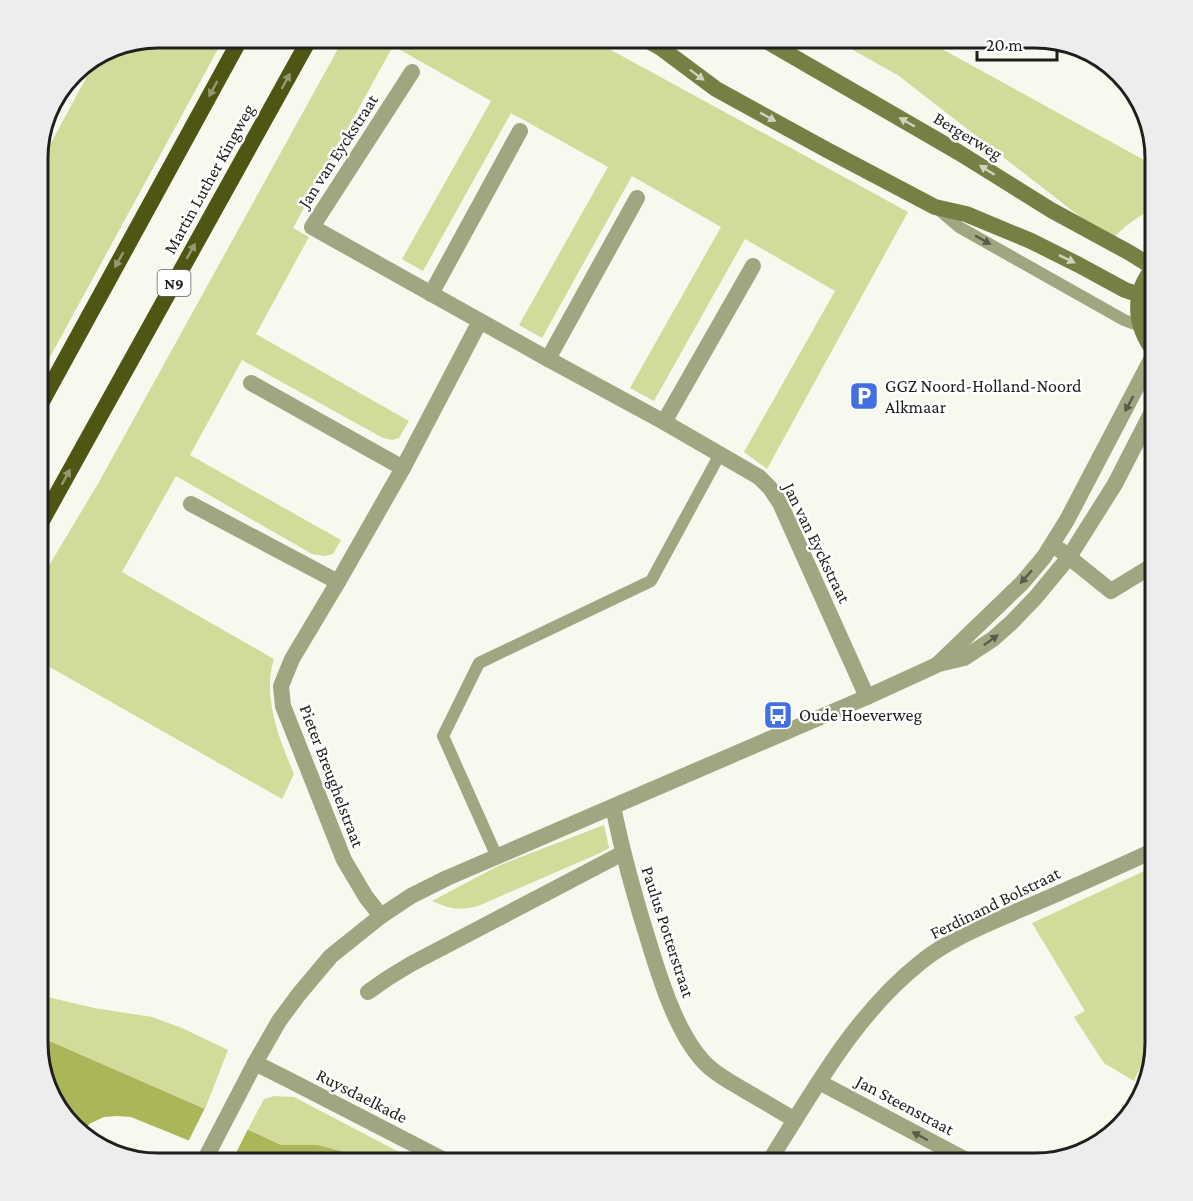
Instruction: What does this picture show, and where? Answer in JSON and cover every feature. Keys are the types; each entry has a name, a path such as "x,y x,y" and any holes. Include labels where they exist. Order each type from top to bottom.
{"highway":[{"path":"48,391 236,48"},
{"name":"Martin Luther Kingweg","path":"48,510 304,48"}],"main road":[{"path":"661,48 717,89 935,207 966,214 1030,241 1125,290 1140,295"},
{"name":"Bergerweg","path":"778,48 958,152 1051,210 1145,261"},
{"path":"1145,281 1138,311 1140,326 1145,338"}],"street":[{"name":"Jan van Eyckstraat","path":"412,72 312,227 759,477 780,503 867,697"},
{"path":"431,294 520,131"},
{"path":"548,359 637,198"},
{"path":"664,422 753,266"},
{"name":"Pieter Breughelstraat","path":"381,916 366,897 344,860 283,706 281,686 292,659 403,468 480,321"},
{"path":"939,664 1022,583 1044,556 1067,520 1145,371"},
{"path":"251,383 403,468"},
{"path":"208,1153 279,1021 331,956 381,916 411,896 438,882 939,664 964,658 993,639 1011,623 1069,557 1115,484 1145,426"},
{"path":"191,504 338,582"},
{"path":"1052,544 1110,591 1145,570"},
{"name":"Paulus Potterstraat","path":"613,807 623,853 663,989 695,1052 716,1072 795,1120"},
{"path":"368,992 411,964 623,853"},
{"name":"Ferdinand Bolstraat","path":"775,1153 850,1036 870,1010 922,961 969,933 1145,854"},
{"name":"Ruysdaelkade","path":"255,1063 429,1153"},
{"name":"Jan Steenstraat","path":"819,1082 951,1153"}],"lane":[{"path":"935,207 959,227 1115,315 1140,326"},
{"path":"497,856 443,736 479,663 651,581 720,454"}],"shaded area":[{"path":"219,48 48,361 48,151 89,72 97,66 116,56 136,50"},
{"path":"338,48 392,48 293,228 309,237 256,334 409,421 399,438 392,440 383,438 242,360 190,455 341,540 333,554 324,556 312,554 176,476 122,572 274,659 271,673 271,702 278,732 294,774 282,799 48,666 48,567 99,482"},
{"path":"397,48 607,48 908,212 767,469 744,452 835,291 745,239 654,401 630,388 721,227 632,176 542,338 519,325 608,167 511,113 423,271 402,259 491,101"},
{"path":"850,48 940,48 1145,161 1145,213 1115,236 1083,219 899,76"},
{"path":"604,825 609,848 600,853 478,906 455,908 432,901 500,865"},
{"path":"1145,871 1145,1043 1143,1061 1134,1081 1104,1063 1074,1017 1085,1011 1032,923"},
{"path":"48,997 94,1008 152,1017 182,1028 228,1050 205,1109 48,1040"},
{"path":"48,1040 281,1145 318,1145 348,1153 210,1153 190,1141 131,1117 104,1117 87,1126 80,1121 59,1092 49,1058"},
{"path":"274,1096 294,1097 401,1153 348,1153 318,1145 281,1145 248,1129 264,1099"}],"pier":[{"path":"205,1108 249,1127 236,1153 206,1153 188,1142"}],"place":[{"name":"GGZ Noord-Holland-Noord Alkmaar","path":"864,396"},
{"name":"Oude Hoeverweg","path":"778,715"}]}
